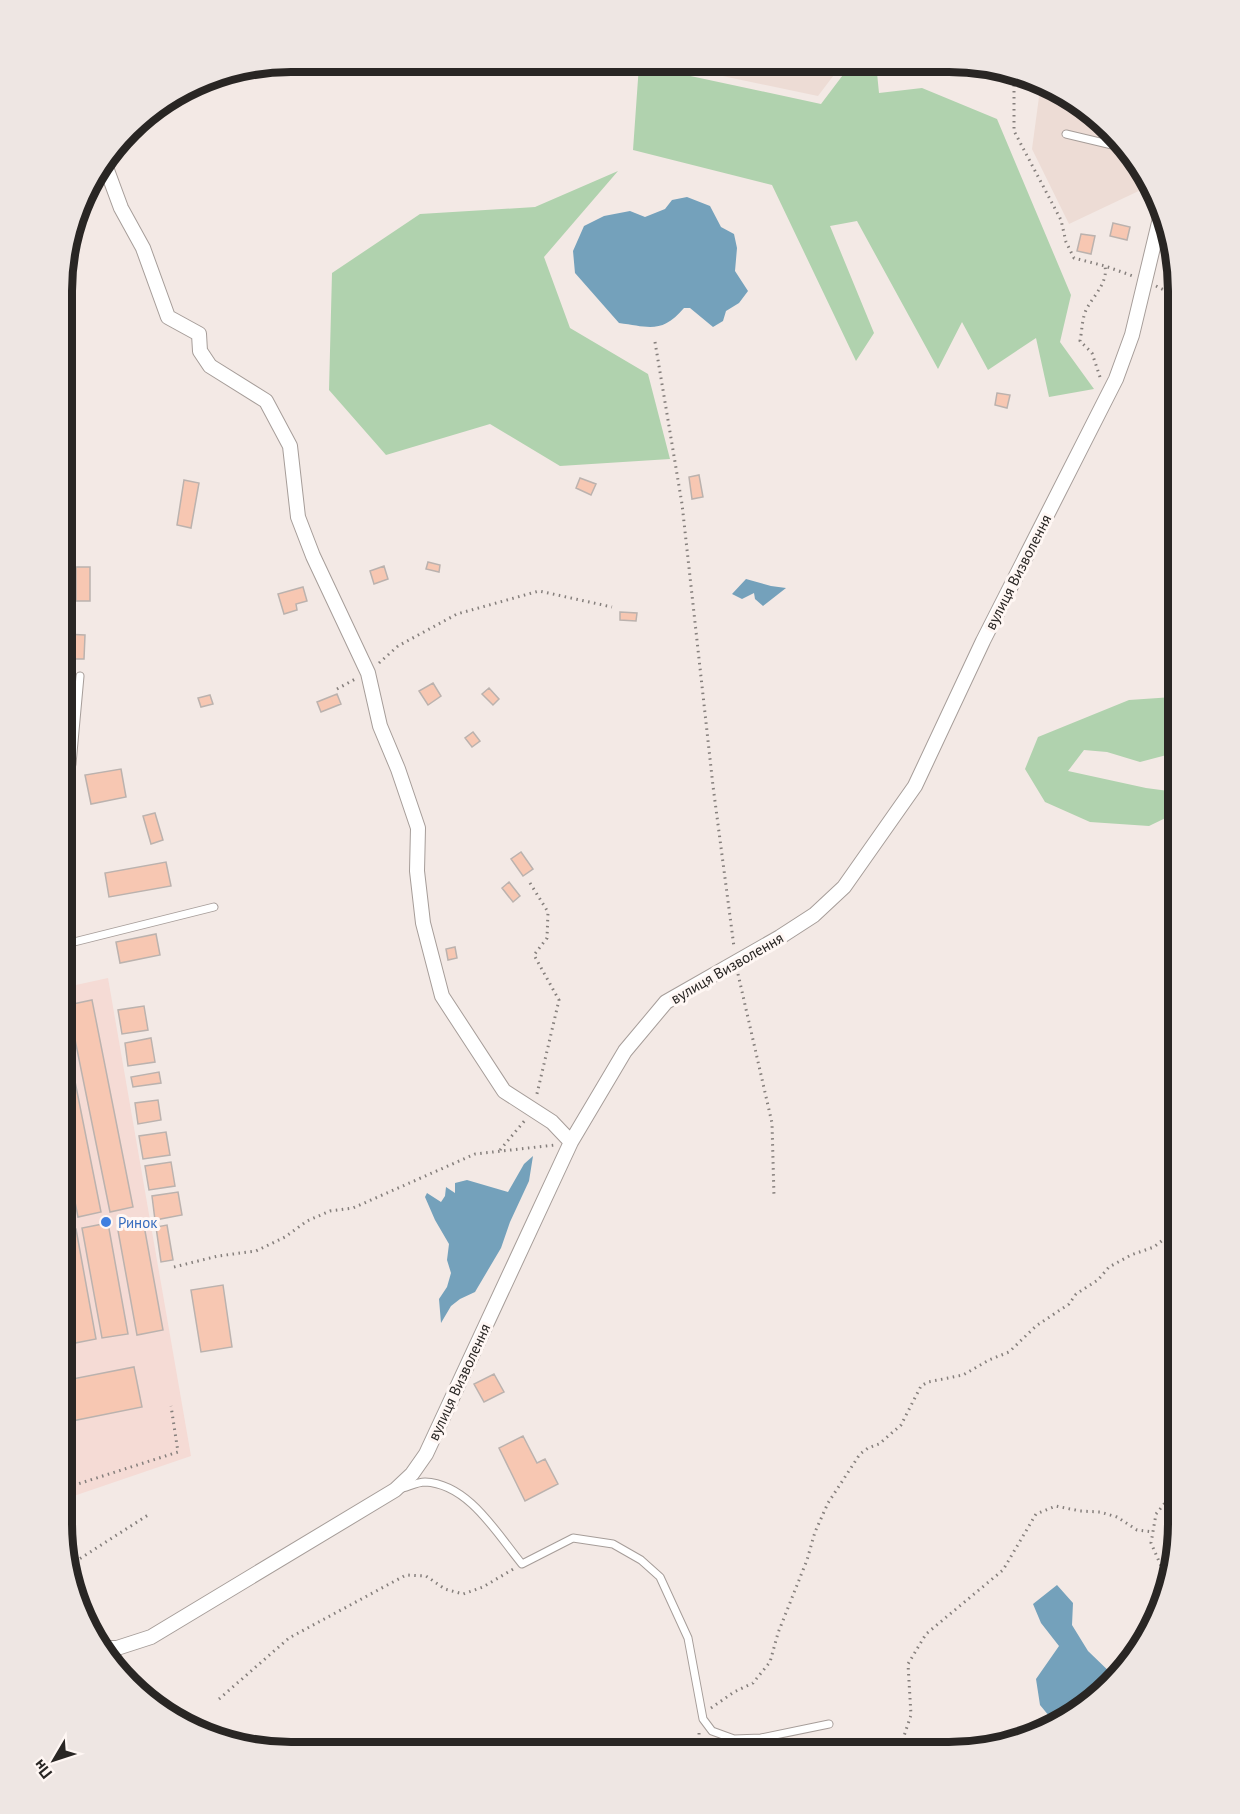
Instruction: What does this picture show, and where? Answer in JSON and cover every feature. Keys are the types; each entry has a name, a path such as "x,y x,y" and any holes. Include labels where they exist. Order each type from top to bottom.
{"street":[{"path":"107,171 121,208 143,248 168,317 199,334 200,351 210,366 266,401 290,446 298,517 313,556 368,673 380,726 398,769 418,828 417,871 423,923 442,996 504,1092 552,1122 571,1142"},
{"name":"вулиця Визволення","path":"111,1648 151,1637 394,1490 412,1474 426,1454 571,1142 626,1051 666,1002 814,915 844,887 915,786 983,641 1116,379 1132,335 1158,226"}],"lane":[{"path":"1066,134 1112,145"},
{"path":"72,764 80,676"},
{"path":"72,942 214,907"},
{"path":"394,1490 424,1482 451,1488 471,1503 522,1564 573,1538 613,1545 641,1560 660,1577 688,1638 703,1719 712,1731 734,1739 761,1738 829,1724"}],"path":[{"path":"1014,82 1014,131 1061,220 1066,242 1074,258 1145,280 1168,292"},
{"path":"1105,266 1107,275 1086,310 1080,341 1092,354 1107,396"},
{"path":"655,342 682,504 713,786 736,962 772,1123 774,1197"},
{"path":"337,688 368,673 398,646 457,614 539,591 612,607"},
{"path":"500,1150 534,1110 559,1000 534,955 547,938 548,912 530,883"},
{"path":"174,1267 218,1256 256,1251 285,1238 307,1221 330,1211 353,1208 476,1154 571,1142"},
{"path":"700,1742 699,1730 708,1710 734,1692 753,1683 770,1662 778,1632 828,1503 860,1454 879,1444 901,1425 921,1386 928,1382 963,1376 989,1360 1009,1352 1036,1326 1069,1304 1076,1294 1098,1280 1109,1267 1131,1255 1154,1248 1168,1236"},
{"path":"72,1486 178,1452 171,1406"},
{"path":"1163,1570 1151,1543 1156,1514 1168,1499"},
{"path":"903,1742 911,1715 908,1664 926,1634 1003,1570 1036,1514 1056,1506 1100,1512 1117,1517 1137,1530 1153,1532"},
{"path":"75,1562 148,1515"},
{"path":"219,1699 289,1638 406,1575 426,1576 445,1589 463,1594 483,1587 522,1564"}],"shaded area":[{"path":"704,72 836,72 818,96"},
{"path":"1040,92 1071,109 1104,136 1131,169 1143,189 1069,224 1032,149"},
{"name":"Ринок","path":"108,978 191,1456 72,1497 72,986"}],"green space":[{"path":"639,72 672,72 821,104 845,72 875,72 879,93 922,88 997,119 1071,295 1060,342 1094,389 1049,397 1036,338 988,370 962,322 938,369 857,221 830,226 874,333 856,361 772,185 633,150"},
{"path":"618,171 544,257 570,328 648,374 670,459 560,466 490,424 386,455 329,390 332,273 420,214 535,207"},
{"path":"1168,697 1168,755 1140,762 1107,752 1084,750 1068,771 1168,791 1168,817 1149,826 1090,822 1045,802 1025,769 1038,737 1129,700"}],"water":[{"path":"687,197 710,206 721,227 734,234 737,248 735,271 748,291 739,303 726,311 723,321 713,327 690,308 684,308 669,322 654,327 619,323 575,273 573,251 584,226 604,216 630,211 645,217 665,209 672,200"},
{"path":"746,579 786,588 763,606 755,599 754,593 742,599 732,594"},
{"path":"533,1156 529,1181 501,1248 475,1292 451,1306 441,1323 439,1299 447,1287 451,1273 447,1260 449,1244 425,1197 427,1193 441,1202 445,1196 446,1187 455,1193 455,1183 467,1180 508,1192 524,1164"},
{"path":"1057,1585 1073,1603 1072,1625 1088,1651 1110,1672 1082,1697 1050,1717 1040,1705 1036,1679 1059,1646 1041,1623 1033,1604"}],"building":[{"path":"1113,223 1130,227 1127,240 1110,236"},
{"path":"1081,234 1095,236 1091,254 1077,251"},
{"path":"997,393 1010,395 1007,408 995,405"},
{"path":"72,410 74,410 74,431 72,431"},
{"path":"699,475 703,497 692,499 689,477"},
{"path":"580,478 596,484 591,495 576,488"},
{"path":"184,480 199,483 191,528 177,525"},
{"path":"428,562 440,565 439,572 426,569"},
{"path":"384,566 388,579 374,584 370,571"},
{"path":"76,567 90,567 90,601 76,601"},
{"path":"303,587 307,601 296,604 297,610 284,614 278,594"},
{"path":"620,612 637,613 636,621 620,620"},
{"path":"72,634 85,635 84,659 72,659"},
{"path":"433,683 441,696 428,705 419,691"},
{"path":"489,688 499,699 493,705 482,694"},
{"path":"337,694 341,704 321,712 317,702"},
{"path":"210,695 213,704 201,707 198,698"},
{"path":"473,732 480,741 472,747 465,738"},
{"path":"121,769 126,797 91,804 85,775"},
{"path":"155,813 163,840 151,844 143,816"},
{"path":"521,852 533,869 523,876 511,859"},
{"path":"166,862 171,886 109,897 105,873"},
{"path":"509,882 520,896 513,902 502,888"},
{"path":"156,934 160,955 120,963 116,942"},
{"path":"455,947 457,958 448,960 446,949"},
{"path":"92,1000 133,1207 110,1212 72,1025 72,1004"},
{"path":"144,1006 148,1030 122,1034 118,1010"},
{"path":"151,1038 155,1062 128,1066 125,1043"},
{"path":"72,1066 101,1212 78,1217 72,1187"},
{"path":"159,1072 161,1083 133,1087 131,1077"},
{"path":"158,1100 161,1120 138,1124 135,1103"},
{"path":"166,1132 170,1155 143,1159 139,1136"},
{"path":"171,1162 175,1186 149,1190 145,1166"},
{"path":"178,1192 182,1215 155,1220 152,1196"},
{"path":"143,1220 163,1330 137,1335 117,1225"},
{"path":"108,1223 128,1334 102,1338 82,1228"},
{"path":"167,1225 173,1260 161,1262 156,1227"},
{"path":"76,1229 96,1339 72,1344 72,1230"},
{"path":"223,1285 232,1347 201,1352 191,1290"},
{"path":"134,1367 142,1407 72,1421 72,1379"},
{"path":"494,1374 504,1392 484,1402 474,1384"},
{"path":"523,1436 537,1463 545,1459 558,1484 525,1501 499,1448"}],"place":[{"name":"Ринок","path":"106,1222"}]}
